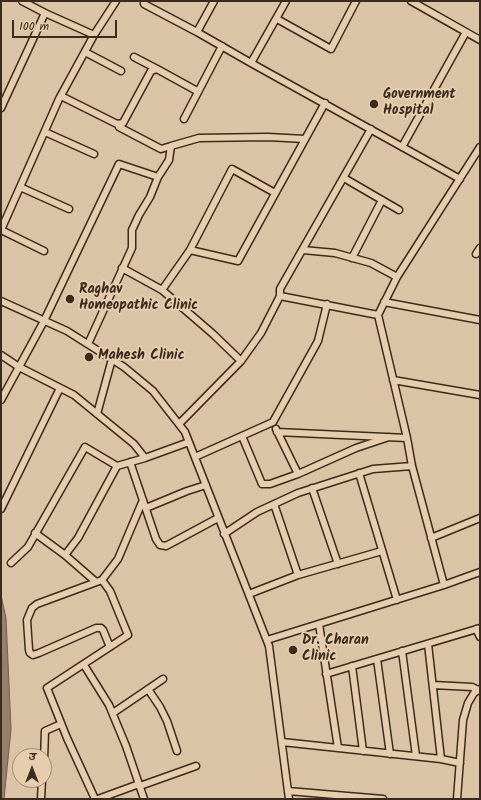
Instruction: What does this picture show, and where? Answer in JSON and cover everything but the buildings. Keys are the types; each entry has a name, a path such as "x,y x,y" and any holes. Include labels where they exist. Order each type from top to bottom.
{"street":[{"path":"22,1 45,14 94,36"},
{"path":"44,251 1,230 61,96 94,36 116,1"},
{"path":"144,1 144,4 460,179"},
{"path":"197,32 214,1"},
{"path":"251,63 286,1"},
{"path":"276,19 331,49 356,1"},
{"path":"411,1 480,40"},
{"path":"1,108 45,14"},
{"path":"402,147 466,32"},
{"path":"184,119 222,46"},
{"path":"85,52 121,71"},
{"path":"134,57 198,91"},
{"path":"61,96 117,124 123,123 151,71 157,69"},
{"path":"190,250 238,261 325,103"},
{"path":"119,127 161,149 199,138 268,136 305,139"},
{"path":"179,424 241,361 260,333 280,296 280,289 371,129"},
{"path":"45,132 94,154"},
{"path":"88,344 132,248 132,230 168,160 170,146"},
{"path":"444,585 409,455 378,314 397,277 480,147"},
{"path":"1,400 44,321 119,164 158,177"},
{"path":"162,290 190,250 232,169 275,193"},
{"path":"344,178 399,210"},
{"path":"20,187 69,209"},
{"path":"352,258 382,200"},
{"path":"476,254 480,248"},
{"path":"303,250 335,253 371,264 397,277"},
{"path":"122,268 162,290 213,334 241,361"},
{"path":"280,296 378,314"},
{"path":"1,301 67,331 124,367 153,391 185,432 269,646 289,799"},
{"path":"384,302 480,320"},
{"path":"195,457 273,422 318,341 327,304"},
{"path":"1,355 19,367 74,395 134,444 145,458"},
{"path":"97,414 112,359"},
{"path":"393,380 480,395"},
{"path":"1,509 60,388"},
{"path":"273,422 298,474"},
{"path":"278,432 389,437 407,441"},
{"path":"242,436 262,484 270,484 298,474 356,448 389,437"},
{"path":"65,555 78,538 117,466 145,458 188,442"},
{"path":"11,563 28,547 84,447 117,466"},
{"path":"130,462 156,539 160,545 164,546 218,518"},
{"path":"224,534 257,512 298,493 373,469 412,466"},
{"path":"359,473 396,600"},
{"path":"146,508 206,485"},
{"path":"312,488 338,564"},
{"path":"110,647 103,630 101,628 96,628 39,654 33,655 30,654 29,650 27,620 32,608 37,604 99,581 118,559 143,500"},
{"path":"274,504 298,576"},
{"path":"431,538 480,518"},
{"path":"35,533 110,591 128,635 47,688 61,724 97,799 196,766"},
{"path":"249,594 298,576 382,551"},
{"path":"267,640 444,585 480,572"},
{"path":"318,624 338,748"},
{"path":"326,674 478,628 480,637"},
{"path":"428,644 442,759"},
{"path":"402,651 416,756"},
{"path":"377,659 390,754"},
{"path":"84,664 109,705 144,799"},
{"path":"352,666 363,751"},
{"path":"113,714 163,679"},
{"path":"433,685 472,687 479,689"},
{"path":"148,689 167,721 177,750"},
{"path":"457,799 463,720 468,703 474,693 479,689"},
{"path":"44,748 45,731 61,724"},
{"path":"282,742 442,759 460,763"},
{"path":"41,799 42,788"},
{"path":"288,792 383,799"}],"shaded area":[{"path":"1,595 6,618 11,729 4,799 1,799"}],"place":[{"name":"Government Hospital","path":"374,104"},
{"name":"Raghav Homeopathic Clinic","path":"70,299"},
{"name":"Mahesh Clinic","path":"89,357"},
{"name":"Dr. Charan Clinic","path":"293,650"}]}
